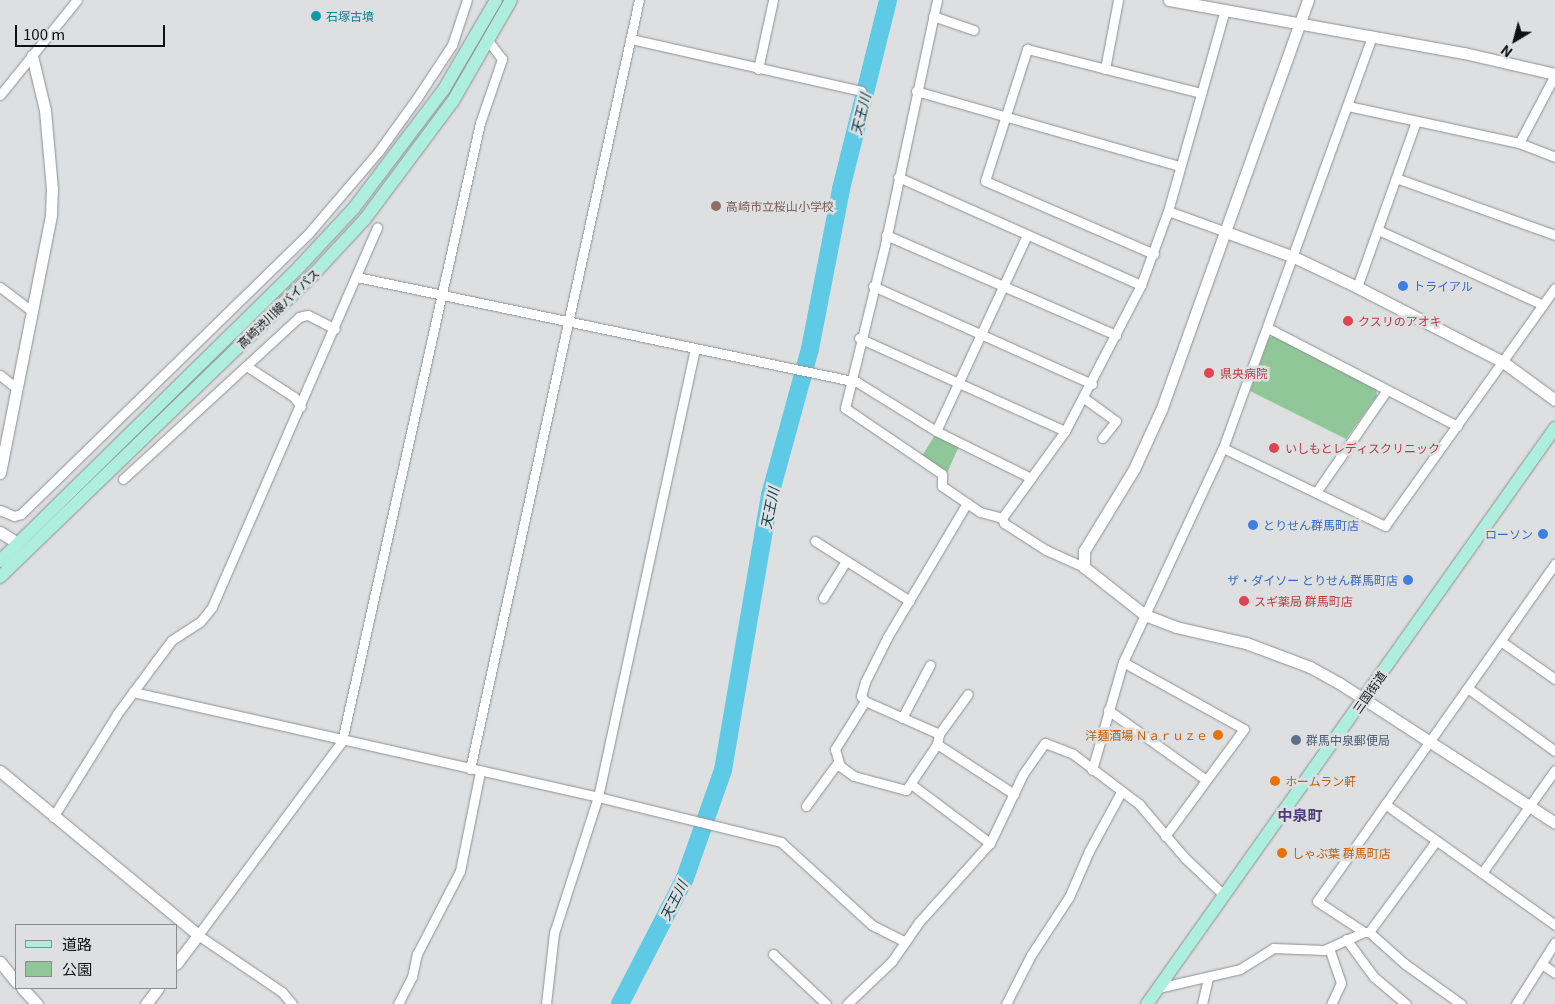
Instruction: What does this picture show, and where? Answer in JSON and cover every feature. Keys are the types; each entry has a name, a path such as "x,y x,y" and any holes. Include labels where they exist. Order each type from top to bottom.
{"main road":[{"name":"高崎渋川線バイパス","path":"0,561 16,542 300,266 354,208 444,89 496,0"},
{"name":"高崎渋川線バイパス","path":"0,577 338,247 414,156 489,42 511,0"},
{"name":"三国街道","path":"1147,1004 1366,698 1555,428"}],"street":[{"path":"0,94 77,0"},
{"path":"0,510 10,515 21,514 308,234 378,152 417,98 452,45 467,0"},
{"path":"470,769 639,0"},
{"path":"758,69 773,0"},
{"path":"936,0 886,235 859,338 845,408 942,474 942,486 986,514 1002,518"},
{"path":"1105,69 1118,0"},
{"path":"1169,0 1300,25 1372,36 1555,74 1519,143"},
{"path":"1084,567 1084,551 1134,469 1161,410 1308,0"},
{"path":"1002,518 1065,432 1092,384 1141,286 1168,211 1179,166 1225,10"},
{"path":"933,16 974,30"},
{"path":"1092,770 1123,662 1223,448 1294,257 1372,36"},
{"path":"631,39 861,91"},
{"path":"178,961 342,741 480,123 502,59 489,42"},
{"path":"1154,254 985,181 1027,49 1202,93"},
{"path":"0,472 47,247 52,189 45,110 32,56"},
{"path":"916,91 1006,115 1179,166"},
{"path":"1348,106 1519,143 1555,157"},
{"path":"1357,287 1416,120"},
{"path":"898,177 1141,286"},
{"path":"1396,178 1555,235"},
{"path":"1168,211 1294,257 1357,287 1503,362 1555,400"},
{"path":"53,817 133,692 172,640 200,622 212,607 301,407 377,227"},
{"path":"1378,230 1543,305"},
{"path":"886,235 1004,284 1116,335"},
{"path":"936,431 1027,235"},
{"path":"357,277 442,293 568,322 857,382 936,431 1031,478"},
{"path":"873,286 1092,384"},
{"path":"0,287 34,312"},
{"path":"1223,448 1317,491 1385,526 1555,288"},
{"path":"123,479 304,315 334,329"},
{"path":"1268,328 1456,426"},
{"path":"859,338 1065,432"},
{"path":"546,1004 554,933 598,797 695,348"},
{"path":"248,367 294,397 301,407"},
{"path":"0,375 18,389"},
{"path":"1317,491 1386,390"},
{"path":"1084,398 1116,421 1102,438"},
{"path":"968,504 910,600 860,691 865,701 902,718 938,739 1014,794"},
{"path":"1002,518 1004,523 1046,550 1084,567 1146,615 1176,627 1246,643 1294,660 1366,698 1555,823"},
{"path":"0,532 16,542"},
{"path":"815,542 910,600"},
{"path":"823,598 846,560"},
{"path":"1461,1004 1405,964 1367,932 1317,900 1429,741 1469,689 1554,569"},
{"path":"1502,642 1555,678"},
{"path":"1123,662 1244,729 1165,836"},
{"path":"902,718 930,665"},
{"path":"1469,689 1555,752"},
{"path":"133,692 342,741 598,797 781,842 872,925 904,940"},
{"path":"865,701 835,749 838,762 867,782 906,790 968,694"},
{"path":"1108,710 1206,780"},
{"path":"847,1004 892,960 904,940 990,843 1023,774 1045,743 1073,754 1139,804 1165,836 1224,895"},
{"path":"806,806 838,762"},
{"path":"0,770 27,791 53,817 198,936 282,992 292,1004"},
{"path":"1482,873 1555,770"},
{"path":"398,1004 412,977 417,954 460,871 480,772"},
{"path":"911,784 990,843"},
{"path":"1006,1004 1031,955 1069,897 1089,851 1121,792"},
{"path":"1385,804 1555,925"},
{"path":"1158,988 1240,970 1273,948 1328,948 1367,932 1436,840"},
{"path":"1346,939 1374,977 1406,1004"},
{"path":"1516,1004 1555,942"},
{"path":"1328,948 1341,983 1331,1004"},
{"path":"772,954 826,1004"},
{"path":"0,962 15,981"},
{"path":"1542,964 1555,973"},
{"path":"1202,1004 1208,978"},
{"path":"23,989 37,1004"},
{"path":"146,1004 157,989"}],"green space":[{"path":"1274,335 1376,388 1377,396 1346,439 1250,391 1269,338"},
{"path":"935,435 959,446 947,473 922,456"}],"waterway":[{"name":"天王川","path":"620,1004 685,878 723,770 770,495 810,349 841,189 888,0"}],"place":[{"name":"石塚古墳","path":"316,16"},
{"name":"高崎市立桜山小学校","path":"716,206"},
{"name":"トライアル","path":"1403,286"},
{"name":"クスリのアオキ","path":"1348,321"},
{"name":"県央病院","path":"1209,373"},
{"name":"いしもとレディスクリニック","path":"1274,448"},
{"name":"とりせん群馬町店","path":"1253,525"},
{"name":"ローソン","path":"1543,534"},
{"name":"ザ・ダイソー とりせん群馬町店","path":"1408,580"},
{"name":"スギ薬局 群馬町店","path":"1244,601"},
{"name":"洋麺酒場 Ｎａｒｕｚｅ","path":"1218,735"},
{"name":"群馬中泉郵便局","path":"1296,740"},
{"name":"ホームラン軒","path":"1275,781"},
{"name":"しゃぶ葉 群馬町店","path":"1282,853"}],"district":[{"name":"中泉町","path":"1300,815"}]}
